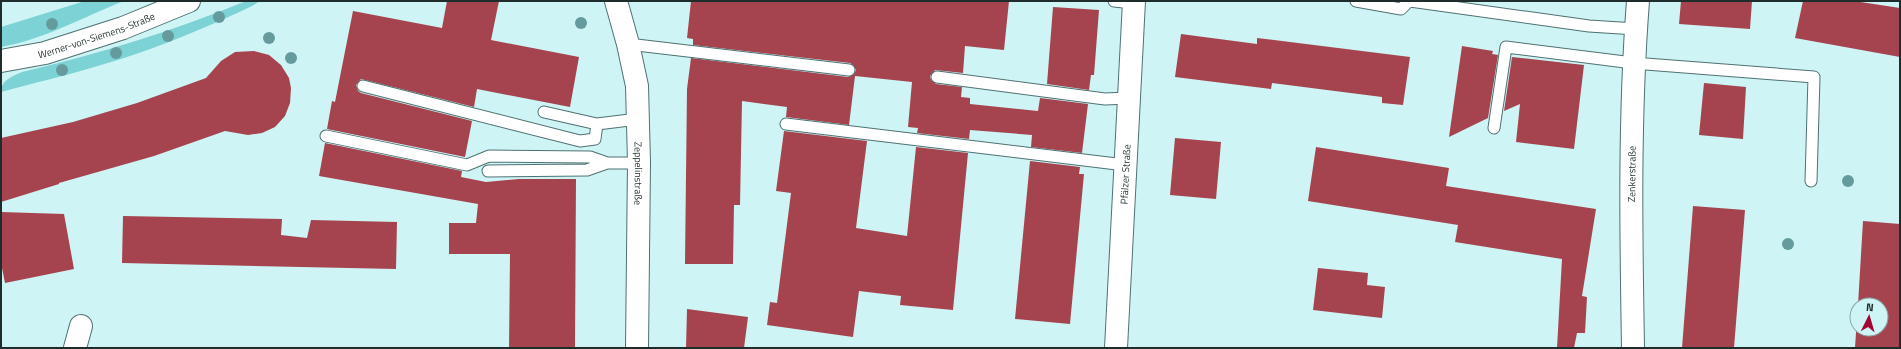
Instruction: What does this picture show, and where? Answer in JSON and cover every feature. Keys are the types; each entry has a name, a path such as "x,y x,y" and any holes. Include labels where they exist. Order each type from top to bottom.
{"street":[{"name":"Werner-von-Siemens-Straße","path":"1,62 45,52 123,28 189,1"},
{"name":"Zeppelinstraße","path":"616,1 628,44 637,86 639,163 638,348"},
{"name":"Zenkerstraße","path":"1633,348 1631,195 1633,63 1638,1"},
{"name":"Pfälzer Straße","path":"1116,348 1128,98 1127,2"},
{"path":"75,348 81,326"}],"lane":[{"path":"1356,1 1401,9 1409,1 1589,26 1636,29"},
{"path":"628,44 849,70"},
{"path":"1494,128 1506,47 1633,63 1814,78 1811,181"},
{"path":"937,77 1105,99 1128,98"},
{"path":"363,86 580,140 595,139 598,124"},
{"path":"544,112 598,124 638,119"},
{"path":"786,124 1125,165"},
{"path":"326,136 467,165 488,156 590,157 607,163 639,163"},
{"path":"488,171 520,175 588,170 607,163"}],"shaded area":[{"path":"85,1 124,1 33,39 1,47 1,27"},
{"path":"246,1 260,1 209,25 136,54 1,92 5,81 22,72 79,58 136,41"}],"building":[{"path":"447,1 499,1 491,40 579,57 570,107 477,89 474,107 361,79 356,85 358,91 361,93 472,121 465,157 327,129 332,101 335,102 353,11 442,28"},
{"path":"691,1 1009,1 1004,50 965,46 963,73 935,70 930,76 931,80 936,84 962,87 961,97 970,98 970,104 1038,111 1040,98 1088,104 1082,153 1031,147 1032,135 970,130 969,139 917,133 918,128 908,127 912,82 855,76 849,125 786,117 787,107 742,101 740,205 734,205 733,264 685,264 687,89 691,58 848,77 854,74 856,70 850,63 693,45 693,39 687,38"},
{"path":"1681,1 1752,1 1750,29 1679,24"},
{"path":"1803,1 1854,1 1900,8 1900,57 1795,38"},
{"path":"1053,7 1099,10 1094,75 1091,75 1089,90 1047,84"},
{"path":"1181,34 1257,44 1257,38 1410,57 1403,105 1382,103 1382,97 1272,83 1271,89 1175,77"},
{"path":"1462,46 1493,51 1492,54 1498,55 1488,118 1449,137"},
{"path":"254,51 269,55 281,65 289,78 291,88 290,103 285,116 275,127 262,133 248,135 225,131 154,156 59,183 1,202 1,138 73,122 137,103 206,78 221,61 235,52"},
{"path":"1512,57 1584,65 1574,149 1516,142 1520,104 1504,111"},
{"path":"1704,83 1746,87 1743,139 1699,135"},
{"path":"784,131 867,141 856,228 907,236 916,147 968,153 953,310 900,305 901,296 859,291 853,337 767,325 770,302 777,303 791,193 776,191"},
{"path":"1175,138 1221,142 1216,199 1170,195"},
{"path":"325,143 462,171 461,177 486,182 519,179 576,179 575,348 509,348 510,254 449,254 449,223 476,223 478,204 319,176"},
{"path":"1316,147 1449,168 1446,186 1596,209 1582,296 1587,297 1585,333 1577,333 1574,348 1557,348 1562,259 1455,242 1458,225 1308,201"},
{"path":"1030,161 1080,167 1079,174 1084,174 1070,324 1015,319"},
{"path":"1693,206 1745,210 1734,348 1682,348"},
{"path":"1,212 64,214 74,269 5,283 1,263"},
{"path":"123,216 282,219 281,235 307,238 311,220 397,222 396,269 122,263"},
{"path":"1863,221 1900,224 1900,348 1855,348 1856,337 1889,337 1889,297 1858,297"},
{"path":"1318,268 1368,273 1367,285 1385,287 1382,318 1313,310"},
{"path":"687,309 748,317 744,348 686,348"}]}
